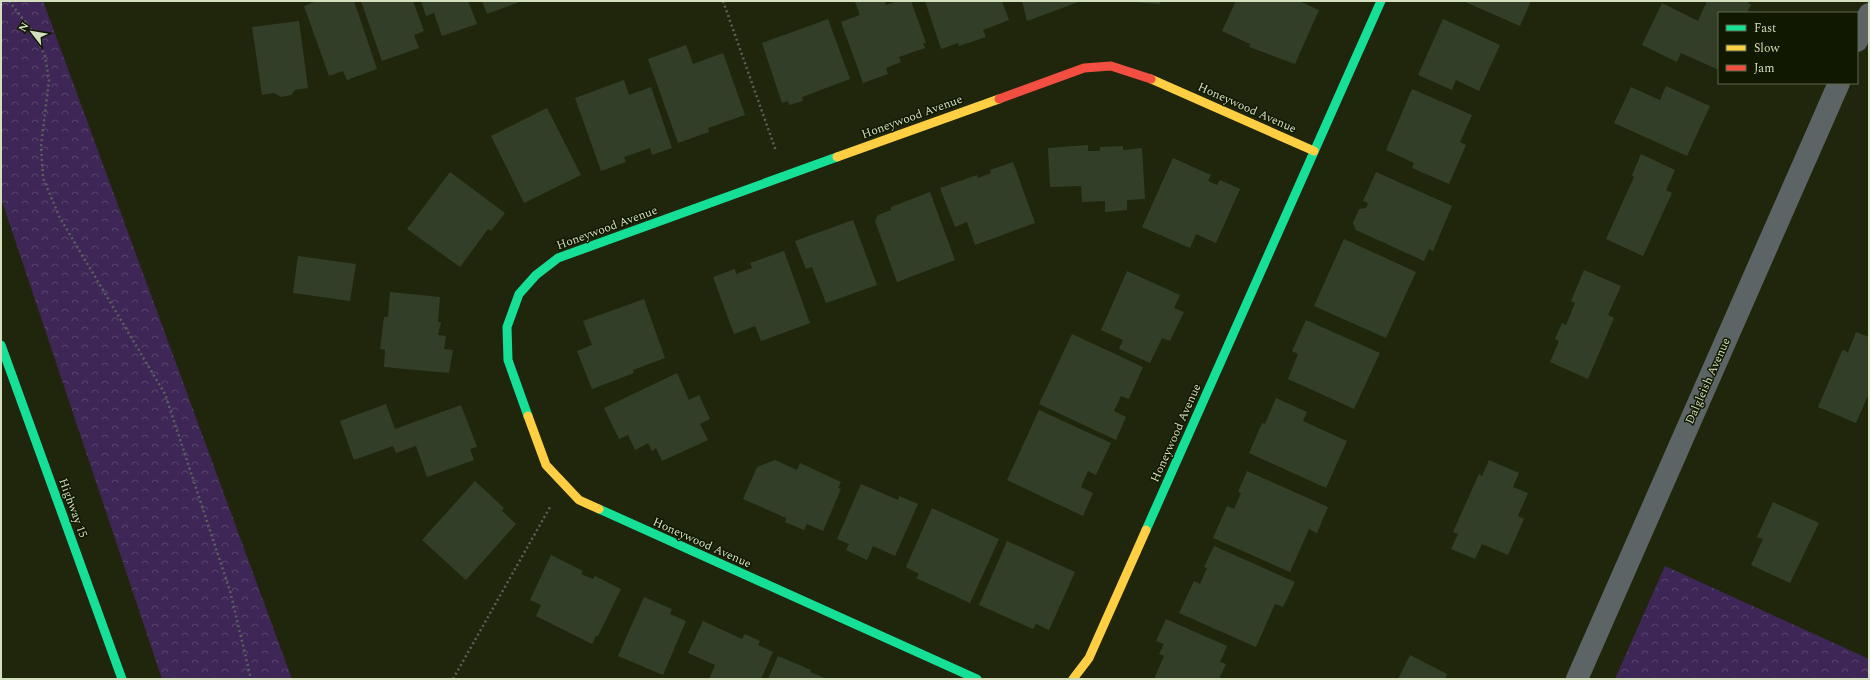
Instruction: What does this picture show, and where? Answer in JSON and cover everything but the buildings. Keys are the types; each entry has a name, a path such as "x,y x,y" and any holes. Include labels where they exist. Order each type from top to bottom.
{"street":[{"name":"Honeywood Avenue","path":"1073,679 1089,658 1381,1"},
{"path":"1858,39 1869,14"},
{"name":"Honeywood Avenue","path":"977,679 578,500 546,465 508,360 507,327 519,294 536,275 558,258 1084,68 1111,66 1140,74 1314,151"},
{"name":"Dalgleish Avenue","path":"1577,679 1838,84"},
{"name":"Highway 15","path":"1,346 122,679"}],"path":[{"path":"10,1 36,36 45,56 49,80 41,146 43,178 60,218 165,394 230,591 251,679"},
{"path":"723,1 785,176"},
{"path":"453,679 563,484"}],"green space":[{"path":"1,1 43,1 292,679 162,679 1,198"},
{"path":"1665,566 1869,659 1869,679 1615,679"}],"traffic: fast":[{"path":"1146,530 1381,1"},
{"path":"528,416 508,360 507,327 519,294 536,275 558,258 837,157"},
{"path":"1,345 122,679"},
{"path":"599,509 977,679"}],"traffic: slow":[{"path":"1151,79 1314,151"},
{"path":"837,157 999,99"},
{"path":"528,416 546,465 579,500 599,509"},
{"path":"1073,679 1089,658 1146,530"}],"traffic: jam":[{"path":"999,99 1084,68 1111,66 1151,79"}]}
